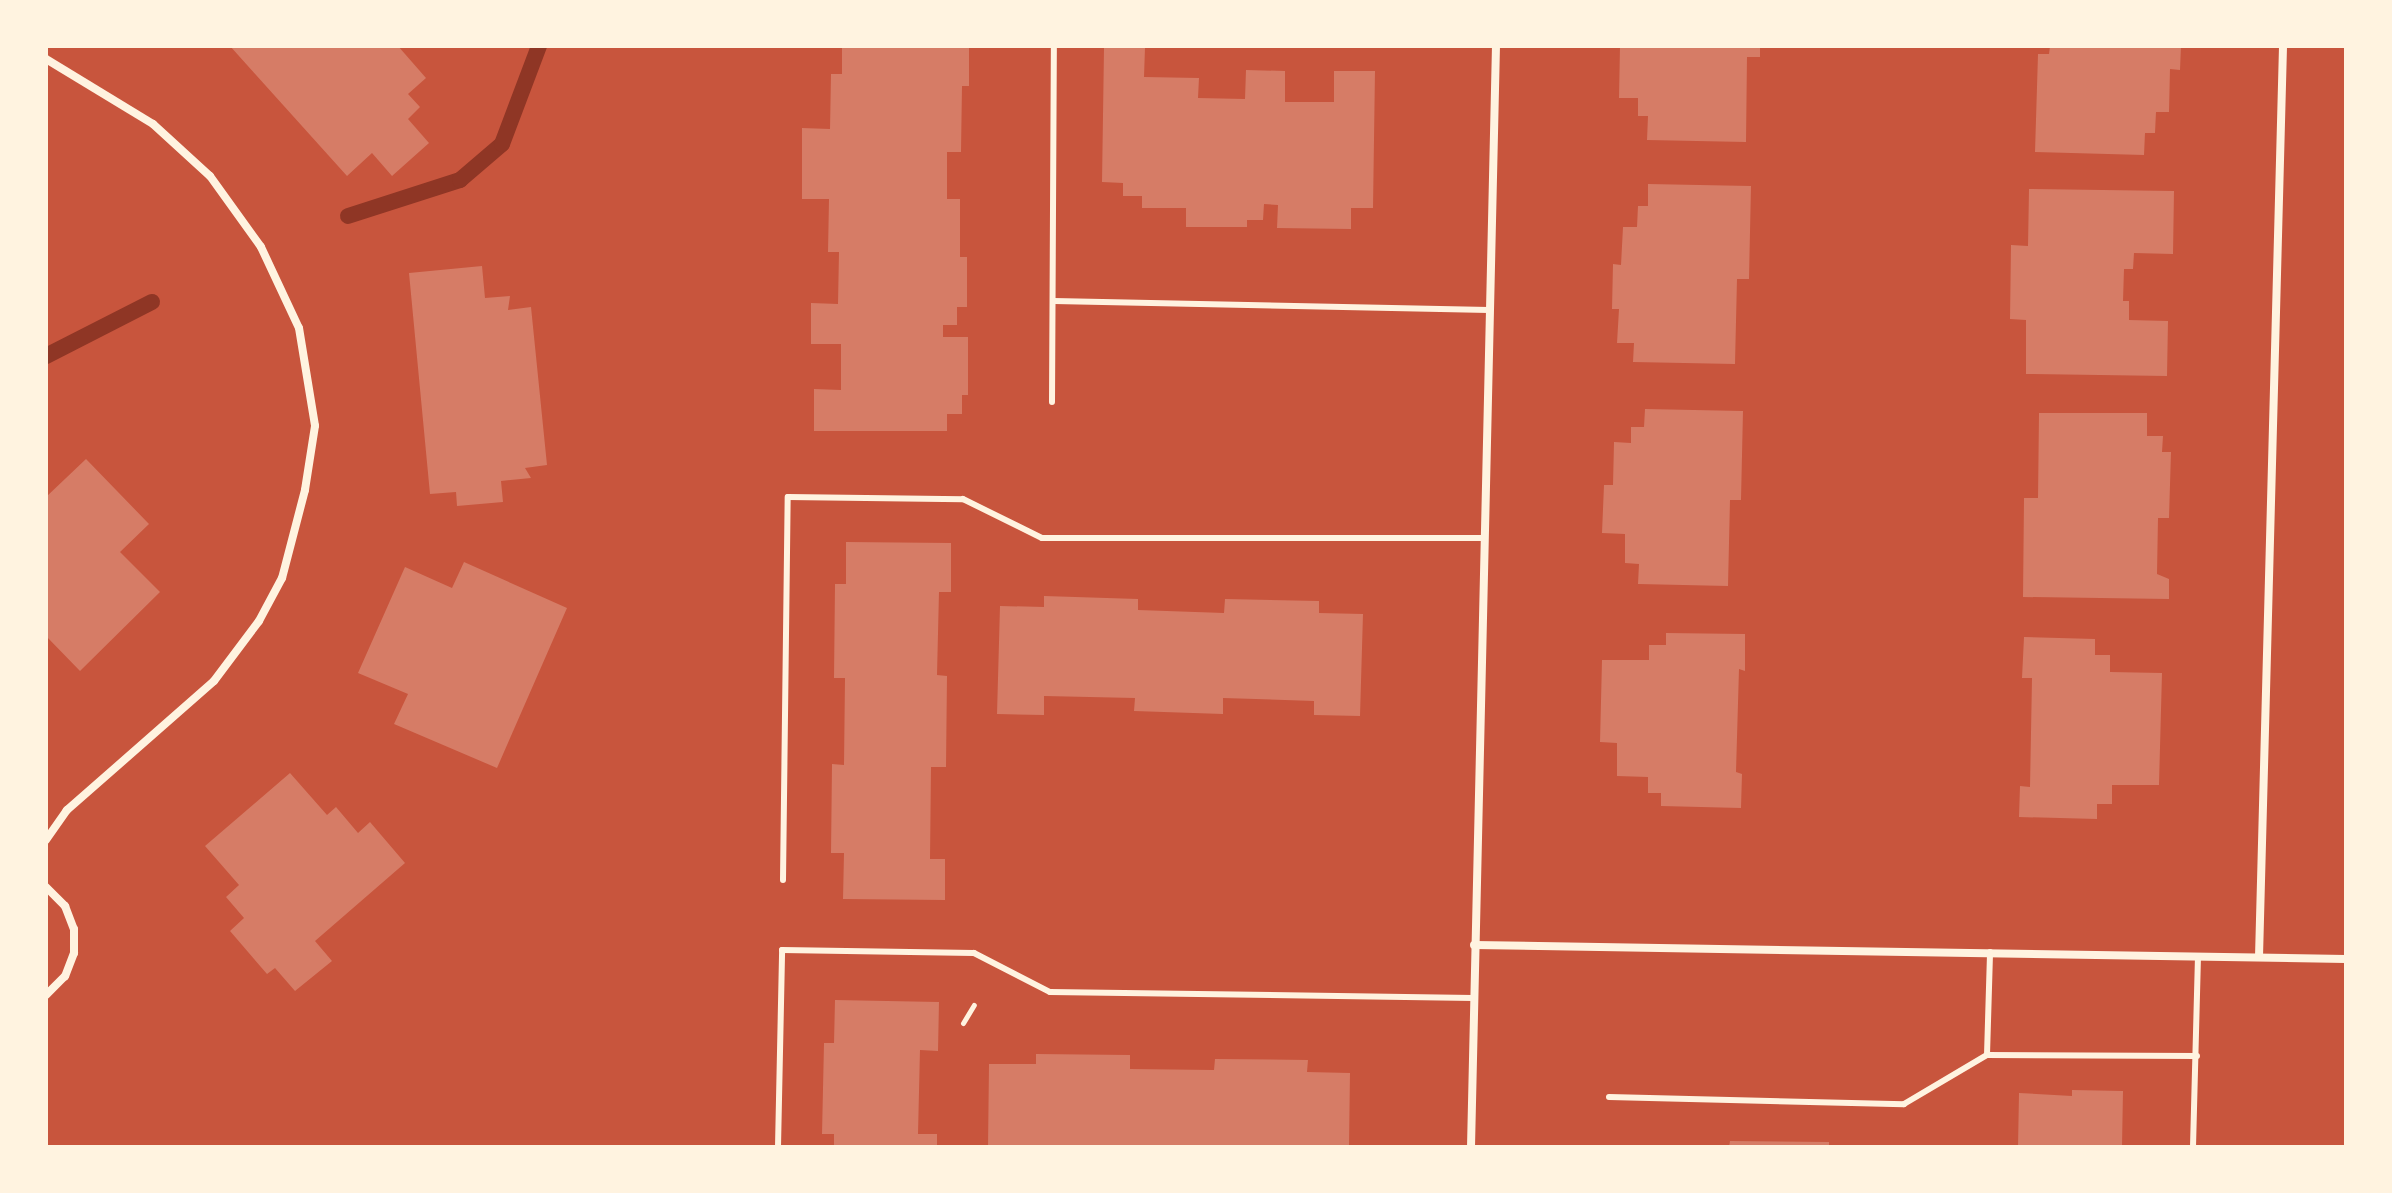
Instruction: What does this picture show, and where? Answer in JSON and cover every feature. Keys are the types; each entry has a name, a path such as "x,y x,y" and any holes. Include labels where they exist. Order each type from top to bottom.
{"street":[{"path":"1471,1147 1496,46"},
{"path":"2259,957 2283,46"},
{"path":"46,59 153,124 210,176 261,247 299,328 315,426 305,490 282,578 259,621 214,681 67,810 46,840"},
{"path":"46,887 65,906 74,929 74,953 65,976 46,995"},
{"path":"1474,945 2346,959"}],"lane":[{"path":"1052,402 1054,46"},
{"path":"1054,301 1489,310"},
{"path":"783,880 788,497 963,499 1042,538 1483,538"},
{"path":"778,1147 782,950 974,953 1050,992 1473,998"},
{"path":"1987,1055 1990,952"},
{"path":"2193,1147 2198,957"},
{"path":"1609,1097 1904,1104 1987,1055 2197,1056"}],"path":[{"path":"963,1023 974,1005"}],"building":[{"path":"230,46 398,46 426,78 408,94 420,107 408,119 429,143 392,176 372,153 347,176"},
{"path":"842,46 969,46 969,86 962,86 961,152 947,152 947,199 960,199 960,257 967,257 967,307 957,307 957,325 943,325 943,337 968,337 968,395 962,395 962,414 947,414 947,431 814,431 814,389 841,390 841,344 811,344 811,303 838,304 839,252 828,252 829,199 802,199 802,128 830,129 831,74 842,74"},
{"path":"1620,46 1760,46 1760,57 1747,57 1746,142 1647,140 1648,116 1638,116 1638,98 1619,98"},
{"path":"2050,46 2181,46 2180,70 2170,69 2169,112 2156,112 2155,133 2145,133 2144,155 2035,152 2038,54 2049,54"},
{"path":"1104,48 1145,48 1144,77 1199,78 1198,98 1245,99 1246,70 1285,71 1285,102 1334,102 1334,71 1375,71 1373,208 1351,208 1351,229 1277,228 1278,205 1264,204 1263,220 1247,220 1247,227 1186,227 1186,208 1142,208 1142,196 1123,196 1123,183 1102,182"},
{"path":"1648,184 1751,186 1749,279 1737,279 1735,364 1633,362 1634,343 1617,343 1619,309 1612,309 1613,264 1621,265 1623,227 1637,227 1638,206 1648,206"},
{"path":"2029,189 2174,191 2173,254 2134,253 2133,269 2124,269 2123,301 2129,301 2129,320 2168,321 2167,376 2026,374 2026,320 2010,319 2011,245 2028,246"},
{"path":"482,266 485,298 510,296 508,310 531,307 547,465 525,468 531,478 501,481 503,502 457,506 456,492 430,494 409,273"},
{"path":"1645,409 1743,411 1741,500 1730,500 1728,586 1638,584 1639,564 1625,563 1625,534 1602,533 1604,485 1613,485 1614,442 1631,443 1631,427 1644,427"},
{"path":"2039,413 2147,413 2147,436 2163,436 2162,452 2171,452 2169,518 2158,518 2157,574 2169,579 2169,599 2023,597 2024,498 2038,498"},
{"path":"86,459 149,524 120,552 160,592 80,671 46,636 46,497"},
{"path":"846,542 951,543 951,592 939,592 937,675 947,676 946,767 931,767 930,859 945,859 945,900 843,899 844,853 831,853 832,764 844,765 845,678 834,678 835,584 846,584"},
{"path":"464,562 567,608 497,768 394,724 408,694 358,673 405,567 452,588"},
{"path":"1044,596 1138,599 1138,610 1224,613 1225,599 1319,601 1319,613 1363,614 1360,716 1314,715 1314,701 1223,698 1223,714 1134,711 1135,698 1044,696 1044,715 997,714 1000,606 1044,607"},
{"path":"1666,633 1745,634 1745,671 1739,669 1736,772 1742,774 1741,808 1661,806 1661,793 1648,793 1648,777 1617,776 1617,743 1600,742 1602,660 1649,660 1649,645 1666,645"},
{"path":"2024,637 2095,639 2095,655 2110,655 2110,672 2162,673 2159,785 2112,785 2112,804 2097,804 2097,819 2019,817 2020,786 2030,787 2032,678 2022,678"},
{"path":"290,773 327,815 336,807 358,833 370,822 405,863 315,941 332,961 295,991 275,968 267,974 230,931 244,918 226,897 239,885 205,846"},
{"path":"835,1000 939,1002 938,1051 920,1050 918,1134 937,1134 937,1147 834,1147 834,1134 822,1134 824,1043 834,1043"},
{"path":"1036,1054 1130,1055 1130,1069 1214,1070 1215,1059 1308,1060 1307,1072 1350,1073 1349,1147 988,1147 989,1064 1036,1064"},
{"path":"2072,1090 2123,1091 2122,1147 2018,1147 2019,1093 2072,1096"},
{"path":"1730,1141 1829,1142 1829,1147 1729,1147"}],"waterway":[{"path":"348,216 460,180 502,144 539,46"},
{"path":"46,356 152,302"}]}
